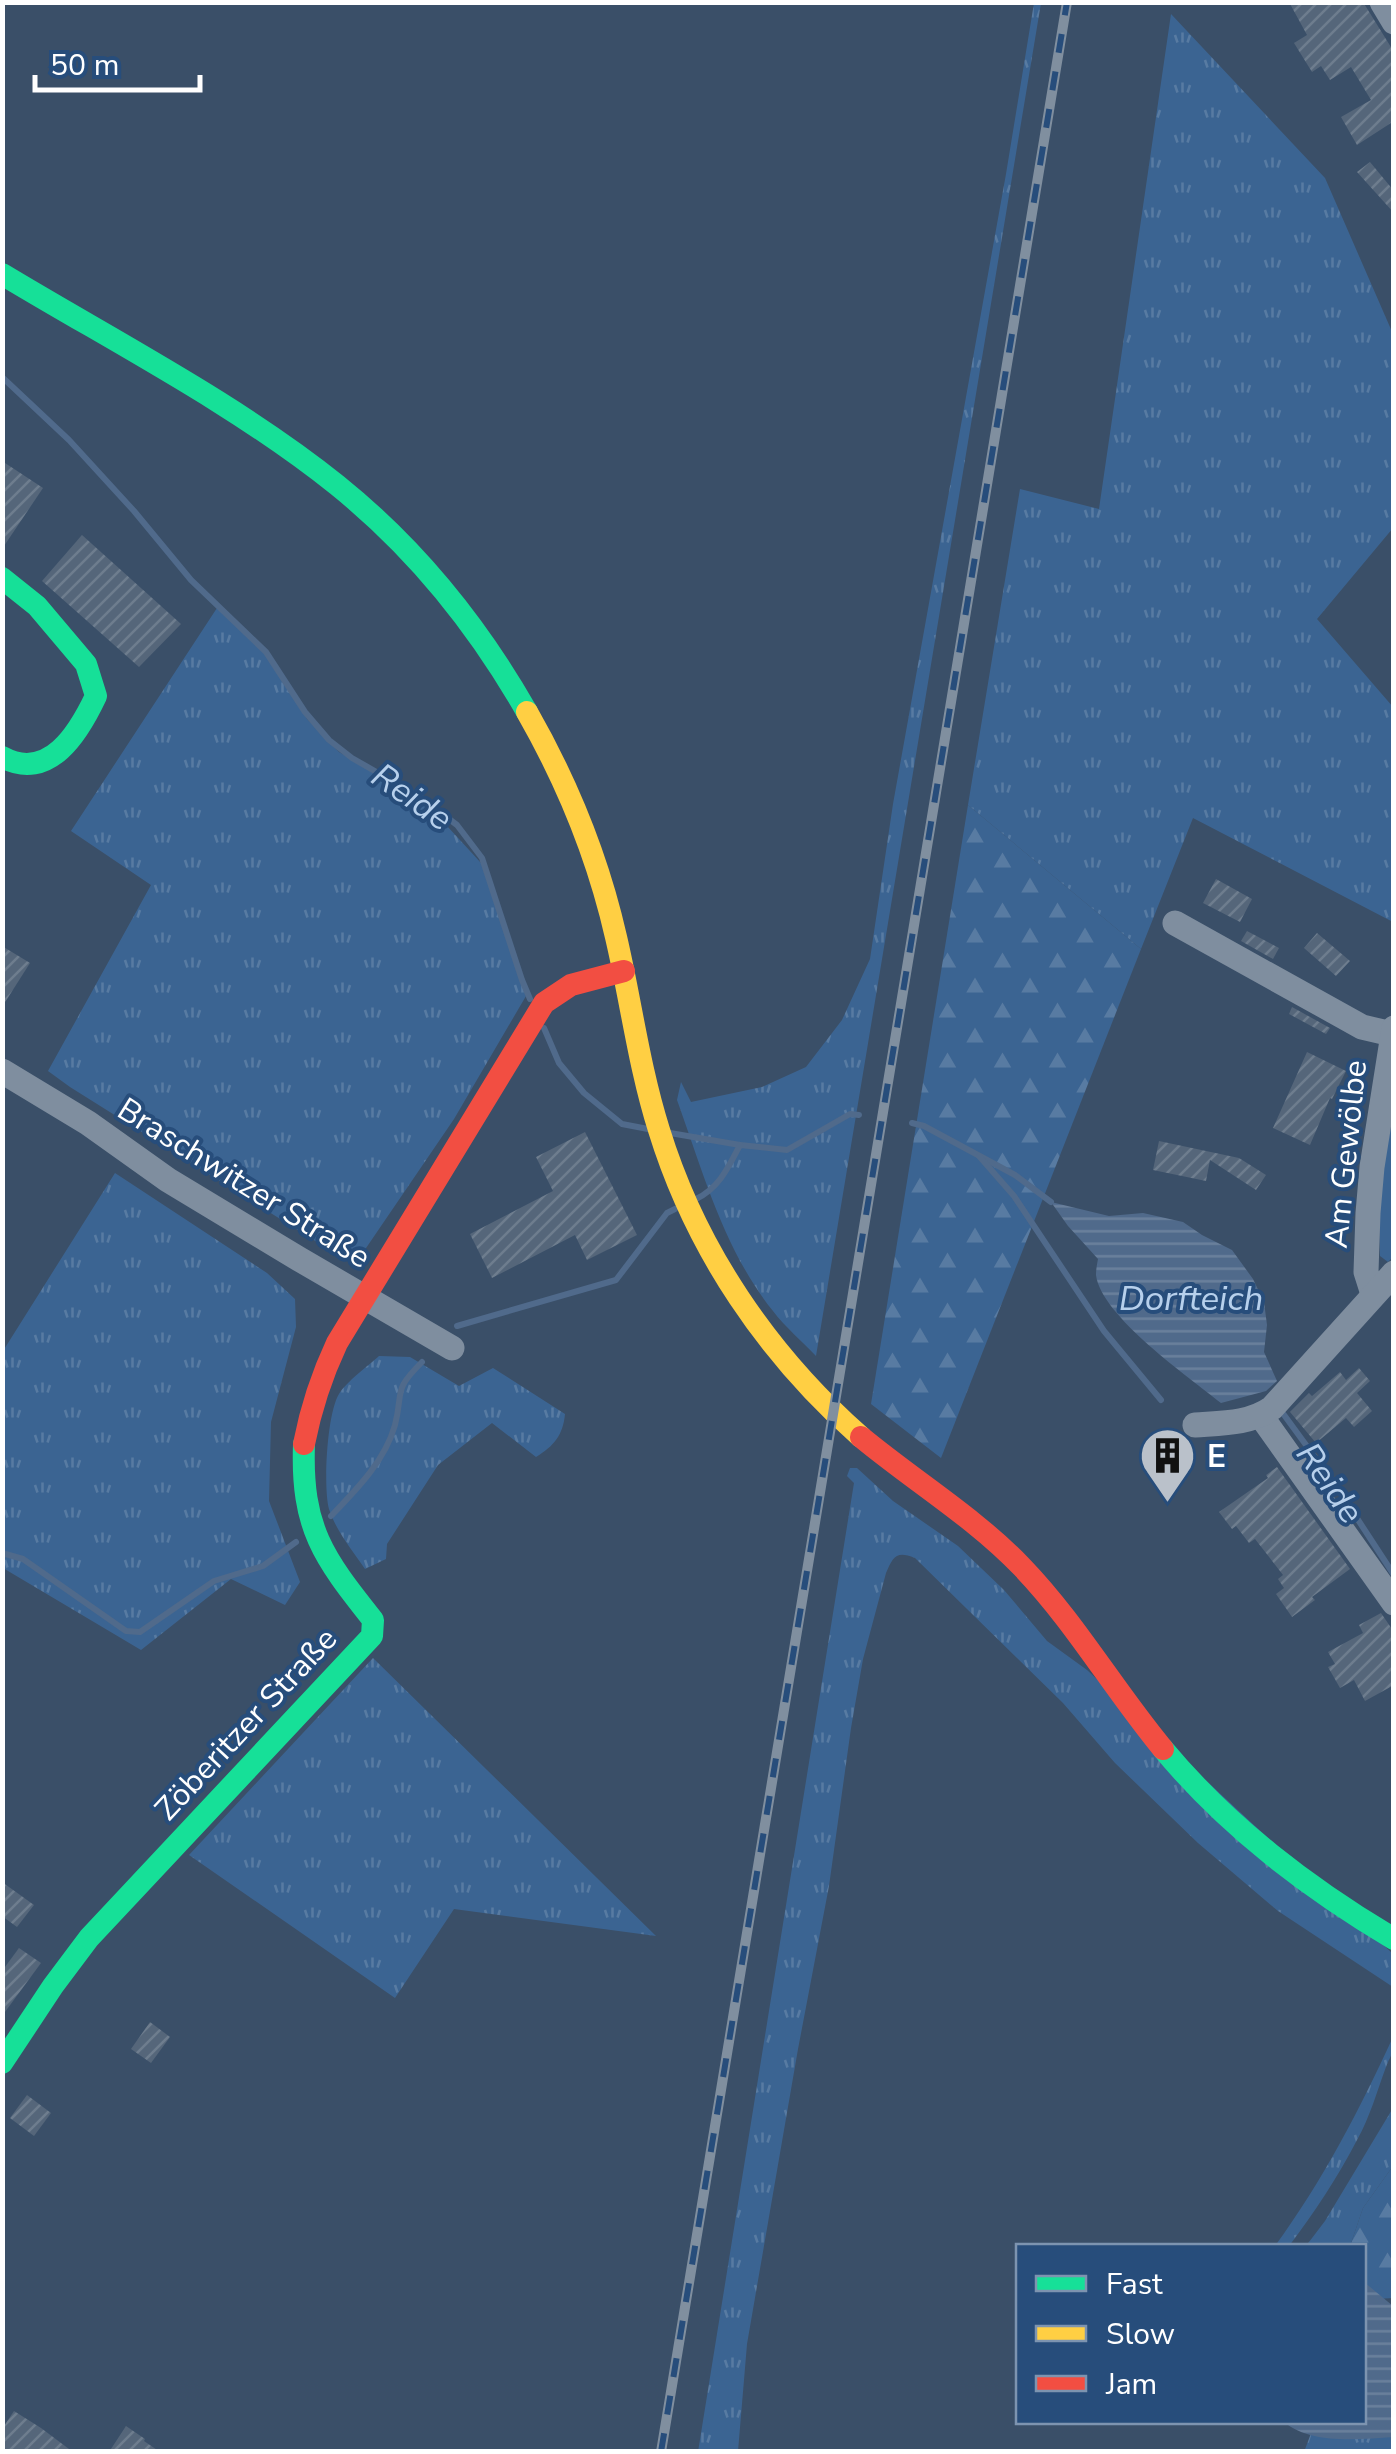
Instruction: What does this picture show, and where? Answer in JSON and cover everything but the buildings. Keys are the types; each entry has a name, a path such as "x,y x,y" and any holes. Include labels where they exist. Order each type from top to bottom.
{"main road":[{"path":"2,274 288,448 360,504 435,582 473,628 542,736 588,839 612,920 662,1140 691,1212 740,1300 808,1386 868,1442 970,1519 1016,1561 1066,1618 1176,1766 1214,1805 1297,1876 1394,1939"},
{"path":"2,578 37,606 86,664 96,696 61,752 39,764 10,762 2,757"},
{"name":"Zöberitzer Straße","path":"2,2063 89,1938 372,1636 373,1620 336,1574 320,1546 308,1510 305,1435 314,1393 331,1351 544,1003 561,988 581,980 624,971"}],"street":[{"path":"1382,2 1394,22"},
{"name":"Am Gewölbe","path":"1175,922 1362,1027 1393,1031 1387,1117 1372,1166 1367,1233 1366,1272 1374,1294 1272,1407"},
{"name":"Braschwitzer Straße","path":"2,1071 88,1123 168,1180 452,1348"},
{"path":"1374,1294 1394,1273"},
{"path":"1195,1425 1246,1421 1272,1407 1394,1603"}],"green space":[{"path":"1034,3 1041,3 816,1356 778,1317 741,1262 716,1210 677,1100 681,1082 691,1102 762,1087 806,1067 842,1020 870,959 893,804"},
{"path":"1171,14 1325,178 1393,334 1393,528 1317,619 1393,707 1393,922 1193,818 1141,949 968,805 1020,489 1099,509"},
{"path":"217,608 268,656 307,719 339,752 425,802 481,863 526,996 454,1119 364,1251 328,1249 48,1071 151,885 71,831"},
{"path":"968,805 1141,949 941,1458 871,1404"},
{"path":"1388,1127 1394,1129 1393,1257 1388,1262 1380,1256 1379,1207"},
{"path":"115,1173 267,1273 295,1299 296,1327 271,1422 269,1501 300,1582 285,1605 231,1579 141,1650 3,1568 3,1351"},
{"path":"379,1356 410,1357 459,1386 493,1368 565,1414 556,1439 536,1457 492,1423 438,1465 387,1544 386,1559 365,1569 329,1509 327,1450 339,1394"},
{"path":"850,1468 857,1468 893,1501 958,1546 1004,1590 1047,1641 1087,1670 1393,1954 1393,1987 1278,1911 1198,1843 915,1558 896,1556 886,1573 863,1659 829,1886 747,2344 738,2451 698,2452 854,1483 847,1476"},
{"path":"373,1658 656,1936 454,1909 395,1998 189,1855"},
{"path":"1393,2037 1392,2053 1350,2154 1290,2244 1276,2244 1309,2196"},
{"path":"1393,2108 1393,2166 1363,2208 1351,2244 1308,2244"},
{"path":"1393,2166 1393,2298 1376,2299 1366,2291 1366,2244 1351,2244 1363,2208"},
{"path":"1313,2428 1393,2429 1393,2451 1304,2452"}],"water":[{"name":"Dorfteich","path":"1051,1202 1109,1216 1143,1213 1183,1222 1232,1250 1264,1302 1264,1352 1277,1381 1266,1391 1221,1403 1189,1378 1148,1345 1113,1309 1096,1275 1098,1259"},
{"path":"1366,2284 1393,2306 1393,2437 1336,2439 1287,2424 1366,2424"}],"waterway":[{"name":"Reide","path":"2,377 69,440 191,580 266,652 305,712 329,740 457,825 482,858 530,999"},
{"name":"Reide","path":"544,1028 559,1063 584,1093 622,1124 648,1129"},
{"name":"Reide","path":"670,1133 787,1150 850,1114 859,1115"},
{"name":"Reide","path":"912,1123 1015,1175 1051,1202"},
{"path":"696,1199 717,1183 740,1145"},
{"path":"979,1156 1014,1196 1104,1331 1161,1400"},
{"path":"457,1326 616,1280 667,1213 675,1209"},
{"path":"331,1516 384,1451 395,1425 403,1386 422,1362"},
{"name":"Reide","path":"1279,1408 1394,1575"},
{"path":"2,1553 23,1559 126,1631 140,1632 214,1581 263,1566 296,1542"}],"railway":[{"path":"661,2452 1067,2"}],"traffic: fast":[{"path":"2,274 216,400 337,485 418,561 466,619 527,712"},
{"path":"2,578 37,606 86,664 96,696 71,738 48,759 34,764 2,757"},
{"path":"2,2063 89,1938 372,1636 373,1620 328,1559 311,1520 304,1444"},
{"path":"1163,1749 1214,1804 1270,1854 1394,1939"}],"traffic: slow":[{"path":"527,712 568,793 600,878 652,1106 693,1217 739,1298 766,1335 795,1371 861,1437"}],"traffic: jam":[{"path":"304,1444 317,1393 337,1343 544,1003 571,985 624,971"},
{"path":"861,1437 964,1515 1022,1567 1060,1610 1163,1749"}],"place":[{"name":"E","path":"1168,1505"}]}
